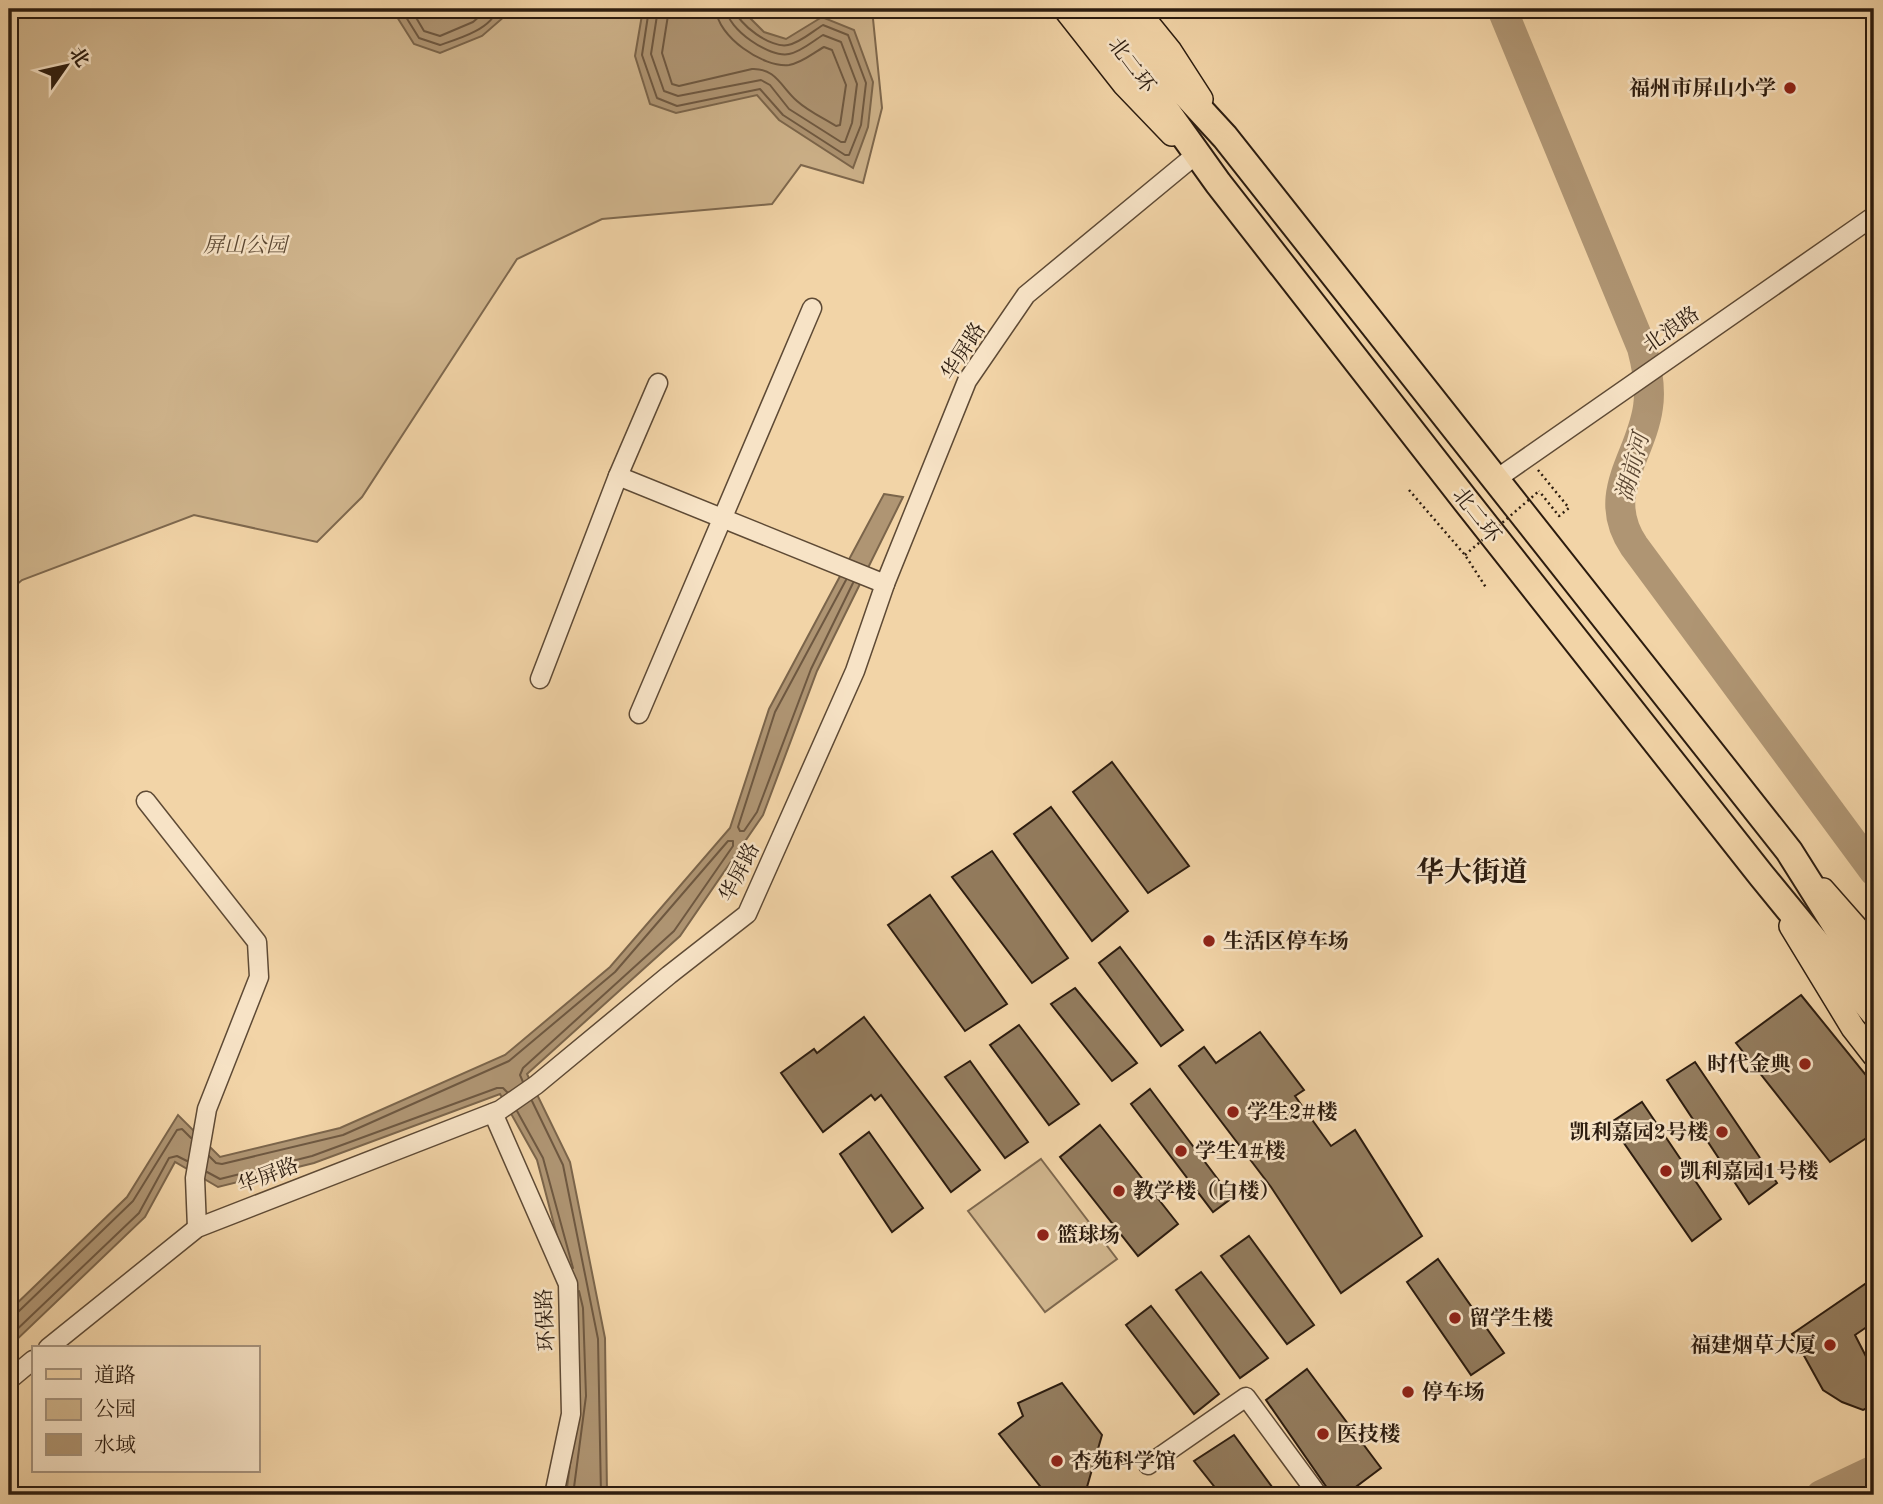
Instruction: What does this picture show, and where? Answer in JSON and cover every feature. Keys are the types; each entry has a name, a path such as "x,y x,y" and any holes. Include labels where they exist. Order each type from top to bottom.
{"highway":[{"name":"北二环","path":"1088,9 1148,68 1225,137 1789,851 1831,940 1874,1013"},
{"name":"北二环","path":"1114,9 1218,183 1760,875 1874,976"}],"main road":[{"path":"1065,9 1124,84 1218,183"},
{"path":"1136,9 1170,51 1225,137"},
{"path":"1789,851 1874,948"},
{"path":"1760,875 1853,1028 1874,1055"}],"street":[{"name":"华屏路","path":"50,1346 197,1228 496,1111 536,1085 747,914 855,671 884,584 967,381 1026,295 1194,157"},
{"name":"北浪路","path":"1495,480 1874,216"},
{"path":"639,714 812,308"},
{"path":"540,679 618,476 658,383"},
{"path":"618,476 884,584"},
{"path":"146,801 257,942 259,977 207,1109 195,1178 197,1228"},
{"name":"环保路","path":"496,1111 568,1284 571,1414 554,1495"},
{"path":"9,1380 32,1361"},
{"path":"1148,1465 1246,1396 1318,1495"}],"path":[{"path":"1465,555 1539,491 1559,516 1569,508 1538,470"},
{"path":"1409,491 1465,555 1487,589"}],"green space":[{"name":"屏山公园","path":"9,9 872,9 882,108 863,183 801,165 772,204 602,219 517,259 362,497 317,542 194,515 22,580 9,591"},
{"name":"篮球场","path":"1041,1159 1117,1259 1045,1312 968,1211"}],"water":[{"path":"392,9 503,9 505,16 482,36 440,53 414,44"},
{"path":"643,9 741,9 764,32 786,39 822,17 854,30 873,82 868,127 853,168 779,120 757,95 676,113 650,104 635,56"},
{"path":"884,494 903,497 817,671 763,815 680,936 527,1074 570,1162 605,1338 607,1495 566,1495 579,1396 576,1308 537,1160 500,1094 314,1163 218,1187 175,1162 145,1217 9,1347 9,1311 127,1197 178,1115 220,1157 340,1128 505,1055 610,967 730,828 769,709"}],"building":[{"path":"1112,762 1189,866 1148,893 1073,792"},
{"path":"1051,807 1128,911 1092,941 1014,834"},
{"path":"992,851 1068,958 1032,983 952,877"},
{"path":"930,895 1007,1004 965,1031 888,925"},
{"path":"1120,947 1183,1030 1161,1046 1099,963"},
{"path":"1075,988 1137,1063 1112,1081 1051,1004"},
{"name":"时代金典","path":"1801,995 1874,1085 1874,1133 1830,1162 1736,1043"},
{"path":"864,1017 980,1170 951,1192 881,1095 875,1100 871,1095 823,1132 781,1073 814,1049 817,1053"},
{"path":"1019,1025 1079,1104 1049,1125 990,1045"},
{"path":"1260,1032 1304,1090 1295,1096 1331,1146 1355,1130 1422,1236 1341,1293 1271,1187 1179,1066 1204,1047 1216,1063"},
{"path":"970,1061 1028,1142 1005,1158 945,1077"},
{"name":"凯利嘉园2号楼","path":"1695,1062 1777,1183 1749,1204 1667,1080"},
{"name":"学生4#楼","path":"1150,1089 1232,1198 1213,1212 1131,1104"},
{"name":"凯利嘉园1号楼","path":"1642,1102 1721,1219 1692,1241 1610,1123"},
{"name":"教学楼（白楼）","path":"1100,1125 1178,1224 1138,1256 1060,1157"},
{"path":"869,1132 923,1208 892,1232 840,1154"},
{"path":"1249,1236 1314,1325 1287,1344 1221,1256"},
{"name":"留学生楼","path":"1438,1259 1504,1353 1471,1375 1407,1282"},
{"path":"1201,1272 1268,1358 1240,1378 1176,1290"},
{"name":"福建烟草大厦","path":"1868,1282 1874,1292 1874,1322 1855,1335 1874,1372 1874,1405 1863,1410 1842,1402 1823,1390 1792,1334"},
{"path":"1151,1306 1219,1394 1194,1414 1126,1325"},
{"name":"医技楼","path":"1307,1369 1381,1468 1345,1495 1332,1495 1266,1400"},
{"name":"杏苑科学馆","path":"1062,1383 1102,1435 1087,1487 1063,1495 1047,1495 999,1434 1023,1416 1018,1403"},
{"path":"1234,1435 1278,1495 1221,1495 1194,1461"}],"waterway":[{"name":"湖前河","path":"1502,9 1644,355 1649,400 1644,425 1621,493 1620,510 1624,527 1634,546 1874,871"},
{"path":"1821,1495 1874,1470"}],"place":[{"name":"福州市屏山小学","path":"1790,88"},
{"name":"生活区停车场","path":"1209,941"},
{"name":"时代金典","path":"1805,1064"},
{"name":"学生2#楼","path":"1233,1112"},
{"name":"凯利嘉园2号楼","path":"1722,1132"},
{"name":"学生4#楼","path":"1181,1151"},
{"name":"凯利嘉园1号楼","path":"1666,1171"},
{"name":"教学楼（白楼）","path":"1119,1191"},
{"name":"篮球场","path":"1043,1235"},
{"name":"留学生楼","path":"1455,1318"},
{"name":"福建烟草大厦","path":"1830,1345"},
{"name":"停车场","path":"1408,1392"},
{"name":"医技楼","path":"1323,1434"},
{"name":"杏苑科学馆","path":"1057,1461"}],"district":[{"name":"华大街道","path":"1472,871"}]}
